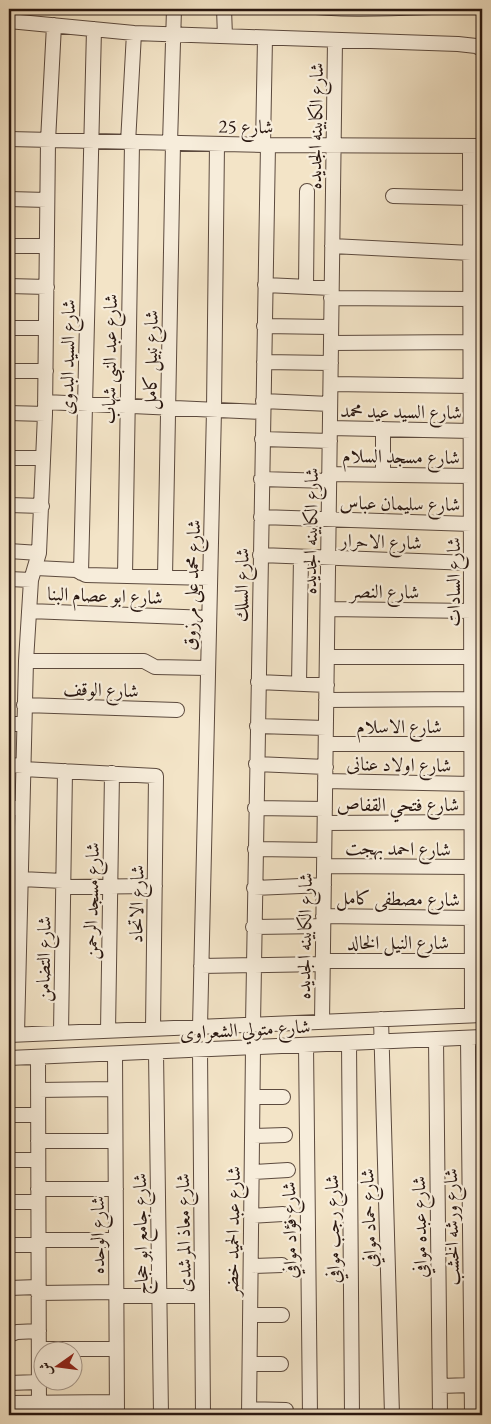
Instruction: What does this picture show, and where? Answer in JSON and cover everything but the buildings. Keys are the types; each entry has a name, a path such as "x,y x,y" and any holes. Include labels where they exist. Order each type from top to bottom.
{"street":[{"name":"شارع نبيل كامل","path":"165,577 174,9"},
{"path":"224,9 225,36"},
{"path":"9,22 134,33 458,44 476,46 482,49"},
{"path":"13,1034 14,894 20,879 15,853 15,808 24,724 29,612 33,574 39,553 42,506 46,371 48,141 54,25"},
{"name":"شارع السيد البدوى","path":"81,573 94,29"},
{"name":"شارع عبد النبى شهاب","path":"125,576 130,143 134,33"},
{"name":"شارع السلك","path":"252,1025 266,285 265,38"},
{"name":"شارع الكابينه الجديده","path":"322,1022 335,40"},
{"name":"شارع 25","path":"9,139 130,143 476,147"},
{"name":"شارع محمد على مرزوق","path":"200,1027 214,410 217,144"},
{"name":"شارع السادات","path":"476,147 470,198 470,253 472,961 477,1015"},
{"path":"306,287 307,191"},
{"path":"394,196 470,198"},
{"path":"9,198 48,200"},
{"path":"9,246 47,246"},
{"path":"332,246 470,253"},
{"path":"266,285 306,287 331,293 471,299"},
{"path":"9,286 47,287"},
{"path":"264,326 330,327"},
{"path":"9,328 46,328"},
{"path":"331,343 471,342"},
{"path":"264,362 331,363"},
{"path":"9,371 46,371"},
{"path":"331,384 471,386"},
{"path":"9,414 85,404 214,410 330,404"},
{"path":"382,429 383,475"},
{"name":"شارع السيد عيد محمد","path":"262,439 330,435 382,429 471,431"},
{"path":"9,458 43,458"},
{"name":"شارع مسجد السلام","path":"261,480 383,475 471,476"},
{"path":"9,505 42,506"},
{"name":"شارع سليمان عباس","path":"261,518 471,524"},
{"path":"9,551 39,553"},
{"name":"شارع الاحرار","path":"260,556 471,563"},
{"path":"299,684 301,557"},
{"path":"9,579 33,574 76,570 81,573 125,576 210,578"},
{"name":"شارع النصر","path":"328,609 472,611"},
{"name":"شارع ابو عصام البنا","path":"29,612 209,618"},
{"path":"327,657 472,657"},
{"path":"26,661 144,661 154,667 207,668"},
{"path":"258,682 327,685"},
{"path":"326,700 472,699"},
{"name":"شارع الوقف","path":"24,705 177,710"},
{"path":"9,724 24,724"},
{"path":"257,726 326,728"},
{"name":"شارع الاسلام","path":"326,744 472,744"},
{"name":"شارع اولاد عنانى","path":"256,764 326,774 472,784"},
{"path":"18,767 112,773"},
{"name":"شارع التضامن","path":"61,1032 65,771"},
{"name":"شارع الاتحاد","path":"112,773 152,774 157,779 153,1029"},
{"name":"شارع مسجد الرحمن","path":"108,1031 112,773"},
{"name":"شارع فتحي القفاص","path":"255,808 325,816 472,822"},
{"path":"255,849 324,850"},
{"name":"شارع احمد بهجت","path":"324,866 472,867"},
{"path":"20,879 63,884 155,886"},
{"path":"254,888 324,885"},
{"name":"شارع مصطفى كامل","path":"253,927 324,921 472,918"},
{"name":"شارع النيل الخالد","path":"201,966 472,961"},
{"name":"شارع متولي الشعراوى","path":"13,1034 477,1015"},
{"name":"شارع حماد موافي","path":"381,1020 392,1415"},
{"name":"شارع متولي الشعراوى","path":"9,1058 475,1038"},
{"name":"شارع ورشه الخشب","path":"472,1415 475,1038"},
{"name":"شارع عبده موافي","path":"436,1039 440,1415"},
{"name":"شارع رجب موافي","path":"349,1043 352,1415"},
{"name":"شارع فؤاد موافي","path":"306,1045 310,1415"},
{"name":"شارع عبد الحميد خضر","path":"249,1412 254,1048"},
{"name":"شارع معاذ المرشدى","path":"200,1050 203,1415"},
{"name":"شارع جامع ابو حجاج","path":"156,1052 161,1415"},
{"name":"شارع الوحده","path":"115,1054 117,1408"},
{"path":"38,1057 39,1342"},
{"path":"38,1090 115,1089"},
{"path":"253,1097 283,1097"},
{"path":"9,1115 38,1115"},
{"path":"252,1136 285,1135"},
{"path":"38,1141 116,1141"},
{"path":"9,1160 38,1160"},
{"path":"252,1172 288,1170"},
{"path":"9,1202 38,1196 116,1189"},
{"path":"251,1216 283,1214"},
{"path":"9,1245 38,1242 116,1240"},
{"path":"251,1266 282,1265"},
{"path":"9,1288 160,1296 202,1296"},
{"path":"250,1315 282,1315"},
{"path":"9,1335 17,1332 39,1332"},
{"path":"82,1349 116,1349"},
{"path":"250,1364 280,1364"},
{"path":"9,1383 32,1382"},
{"path":"440,1386 472,1385"},
{"path":"39,1392 39,1409"},
{"path":"9,1403 39,1409 117,1408"},
{"path":"249,1412 286,1410"}],"lane":[{"path":"299,9 482,10"}]}
